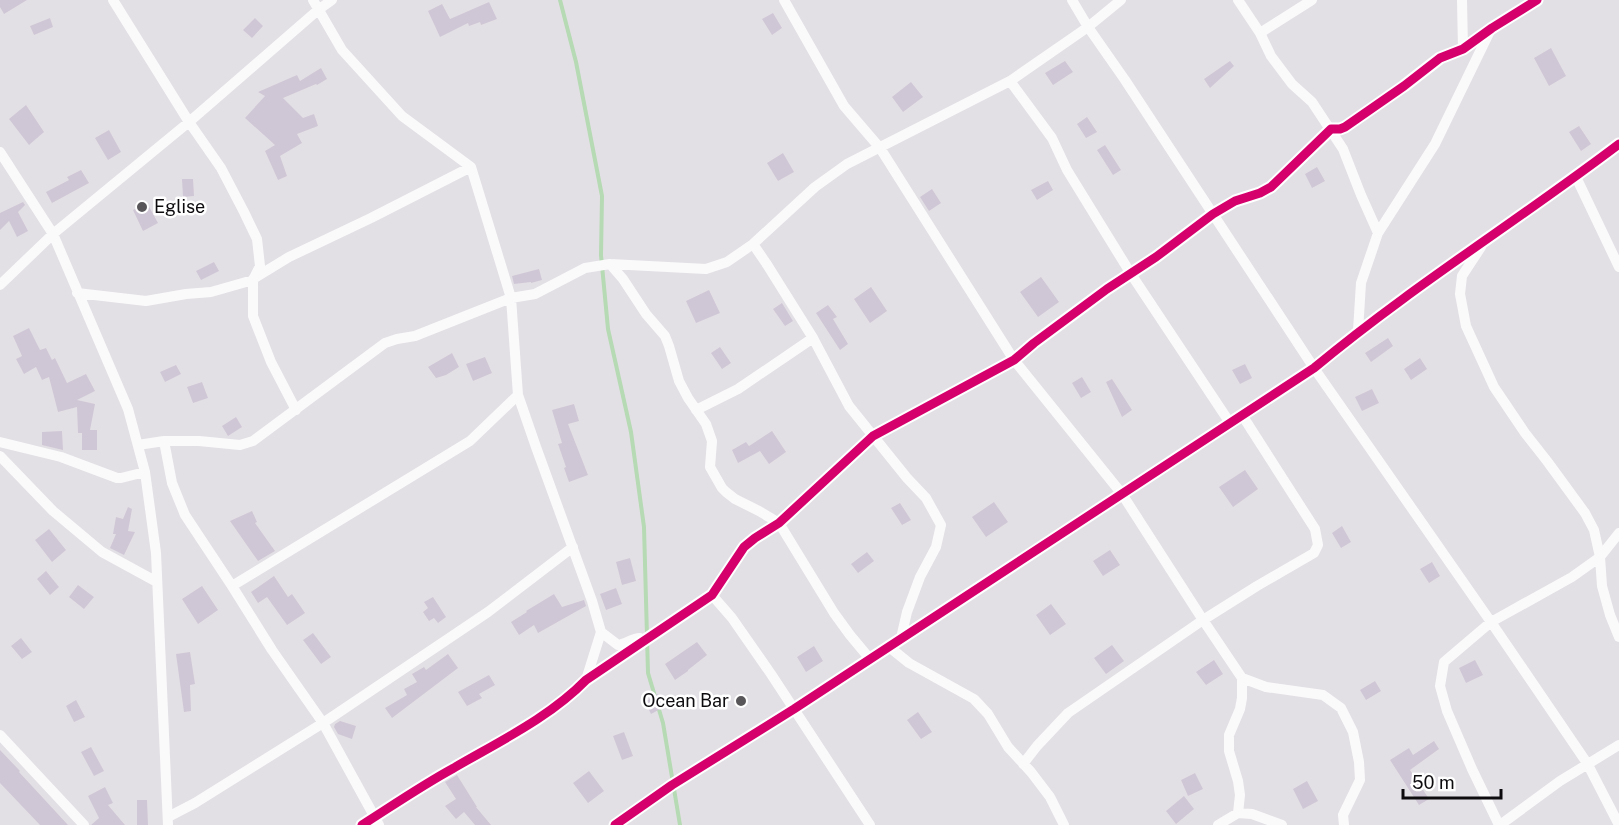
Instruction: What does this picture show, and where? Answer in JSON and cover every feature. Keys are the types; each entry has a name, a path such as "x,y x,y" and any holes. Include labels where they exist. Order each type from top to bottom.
{"street":[{"path":"113,0 189,122 221,168 257,239 260,266 253,280 253,316 271,362 296,410"},
{"path":"0,285 53,234 189,122 315,5 332,0"},
{"path":"784,0 844,106 880,148 1014,360 1122,494 1242,678 1240,709 1229,735 1229,751 1240,795 1238,813"},
{"path":"1072,0 1314,368 1587,764 1619,825"},
{"path":"138,445 164,441 199,441 240,446 253,441 385,343 415,336 511,298 535,294 585,268 610,264 706,269 727,262 753,244 815,187 848,164 1010,81 1088,27 1121,0"},
{"path":"1238,0 1260,33 1271,56 1292,84 1312,102 1343,148 1378,232"},
{"path":"1260,33 1312,0"},
{"path":"1462,0 1463,49"},
{"path":"362,825 376,821 449,770 556,706 586,680 712,595 744,547 779,523 873,436 1014,360 1107,289 1213,214 1235,201 1260,193 1271,186 1331,129 1345,127 1440,58 1463,49 1537,0"},
{"path":"315,5 342,50 402,116 471,167 511,298 519,394 601,632 618,645 636,638 640,638 643,642"},
{"path":"1358,332 1361,283 1378,232 1435,144 1492,28"},
{"path":"1010,81 1052,138 1067,170 1131,274 1230,423"},
{"path":"615,825 672,785 794,709 1314,368 1358,332 1619,144"},
{"path":"0,152 4,164 53,234 128,410 145,472 156,553 168,821"},
{"path":"77,293 146,301 212,292 253,280 288,257 372,218 471,167"},
{"path":"1576,177 1619,267"},
{"path":"1484,241 1462,276 1460,294 1466,326 1494,387 1525,433 1585,513 1594,530 1600,557 1602,586 1619,637"},
{"path":"753,244 813,338 849,406 926,498 941,525 936,547 920,577 907,612 901,638"},
{"path":"610,264 665,336 679,381 711,436 710,467 722,488 735,499 759,510 779,523 834,613 870,659"},
{"path":"696,410 738,389 813,338"},
{"path":"232,586 470,441 519,394"},
{"path":"1023,764 1068,714 1203,620 1314,554 1318,545 1315,529 1242,415"},
{"path":"164,441 172,483 185,515 272,650 323,723 376,821"},
{"path":"0,442 61,457 117,478 145,472"},
{"path":"0,456 53,511 102,552 157,582"},
{"path":"1619,533 1600,557 1572,577 1491,622 1444,662 1440,686 1455,730 1500,825 1560,781 1619,745"},
{"path":"168,821 323,723 488,612 573,547"},
{"path":"712,595 732,618 870,825"},
{"path":"586,680 601,632"},
{"path":"888,646 909,663 974,699 988,714 1008,747 1050,797 1065,825"},
{"path":"1242,678 1266,687 1323,695 1341,708 1353,732 1360,780 1343,815 1344,825"},
{"path":"0,735 84,825"},
{"path":"1218,825 1238,813 1252,814 1282,825"}],"building":[{"path":"0,0 27,0 4,14 0,7"},
{"path":"489,2 497,19 481,25 480,22 469,26 468,23 440,37 428,11 442,4 450,19"},
{"path":"773,13 782,28 772,35 762,19"},
{"path":"50,18 53,27 34,35 30,26"},
{"path":"255,18 263,26 252,38 243,30"},
{"path":"1551,48 1566,76 1549,86 1534,58"},
{"path":"1065,61 1073,72 1053,85 1045,73"},
{"path":"1230,61 1234,66 1210,88 1204,79"},
{"path":"321,68 327,79 283,98 303,118 314,114 318,126 297,134 302,143 280,156 287,176 278,180 265,151 275,145 245,118 265,96 258,92 297,75 300,81"},
{"path":"911,82 923,97 903,112 892,97"},
{"path":"26,105 44,132 29,145 9,119"},
{"path":"1087,117 1097,132 1086,138 1077,124"},
{"path":"1579,126 1591,144 1581,151 1569,132"},
{"path":"109,130 121,152 108,160 95,138"},
{"path":"1105,145 1121,170 1113,175 1097,150"},
{"path":"783,153 794,172 778,181 767,163"},
{"path":"1317,167 1325,181 1312,188 1305,174"},
{"path":"81,170 89,183 52,203 46,192 69,180 67,177"},
{"path":"182,179 193,179 194,196 183,197"},
{"path":"1048,181 1053,190 1037,200 1031,190"},
{"path":"932,189 941,203 929,211 920,197"},
{"path":"23,202 25,205 18,212 28,231 17,237 9,221 0,230 0,213"},
{"path":"147,203 158,223 143,231 133,210"},
{"path":"214,262 219,271 201,280 196,271"},
{"path":"539,269 542,280 514,284 512,276"},
{"path":"1041,277 1059,302 1038,317 1020,292"},
{"path":"871,287 887,311 870,323 854,299"},
{"path":"709,290 720,313 696,323 686,301"},
{"path":"782,303 793,321 785,326 773,309"},
{"path":"828,305 837,317 833,319 848,344 840,350 816,313"},
{"path":"29,328 40,350 46,348 52,360 55,358 67,383 86,374 95,391 77,400 95,404 90,430 97,430 97,450 82,450 82,433 78,433 77,407 58,412 49,377 42,380 36,367 24,374 16,359 22,356 13,336"},
{"path":"1388,338 1393,346 1371,362 1365,353"},
{"path":"720,347 731,363 722,369 711,353"},
{"path":"452,353 459,367 436,378 428,367"},
{"path":"485,357 492,373 473,381 466,364"},
{"path":"1420,358 1427,369 1411,380 1404,369"},
{"path":"1245,364 1252,378 1240,384 1232,370"},
{"path":"176,365 181,374 165,382 160,372"},
{"path":"1082,377 1091,392 1081,398 1072,383"},
{"path":"1112,379 1132,410 1122,417 1106,382"},
{"path":"202,382 208,398 193,403 187,387"},
{"path":"1372,389 1379,403 1362,411 1355,397"},
{"path":"574,404 579,421 568,424 588,475 569,482 558,444 562,443 552,410"},
{"path":"236,417 242,427 228,436 222,426"},
{"path":"62,431 63,450 42,445 42,432"},
{"path":"772,431 786,452 769,464 760,451 738,463 732,450 746,442 749,446"},
{"path":"1245,470 1258,489 1233,507 1219,487"},
{"path":"994,502 1008,522 986,537 972,517"},
{"path":"900,503 911,520 902,525 891,508"},
{"path":"128,507 132,509 128,531 135,532 124,555 110,548 116,534 113,534 116,517 123,519"},
{"path":"252,511 257,522 255,523 275,551 258,561 230,521"},
{"path":"1342,526 1351,542 1341,548 1332,533"},
{"path":"49,529 66,550 52,562 35,540"},
{"path":"1110,550 1120,565 1103,576 1093,561"},
{"path":"867,552 874,561 858,573 851,564"},
{"path":"630,558 636,581 622,585 616,562"},
{"path":"1432,562 1440,576 1429,583 1420,569"},
{"path":"46,571 59,587 50,595 37,579"},
{"path":"274,576 288,597 292,594 305,613 287,625 267,597 258,603 251,592"},
{"path":"78,585 94,597 84,609 69,597"},
{"path":"202,586 218,610 198,624 182,599"},
{"path":"616,588 622,604 606,610 600,594"},
{"path":"554,594 562,607 584,600 586,606 538,633 534,625 519,635 511,622"},
{"path":"433,597 446,617 438,623 434,618 429,621 423,612 428,608 424,602"},
{"path":"1051,604 1066,624 1050,635 1036,615"},
{"path":"313,633 331,657 321,664 303,640"},
{"path":"21,638 32,652 22,659 11,646"},
{"path":"697,642 707,655 675,680 665,664"},
{"path":"1112,645 1124,661 1106,674 1094,658"},
{"path":"814,646 823,661 806,672 797,657"},
{"path":"190,652 195,684 190,685 191,711 184,712 176,654"},
{"path":"448,654 458,668 392,718 385,708 407,695 404,689 417,682 412,674 424,667 426,670"},
{"path":"1214,660 1223,674 1206,685 1196,672"},
{"path":"1475,660 1483,675 1466,683 1459,668"},
{"path":"489,675 495,685 479,694 482,698 467,706 458,692"},
{"path":"1375,681 1381,691 1366,700 1360,690"},
{"path":"658,694 664,707 651,714 645,702"},
{"path":"76,700 85,717 74,722 66,706"},
{"path":"918,712 932,732 921,739 907,720"},
{"path":"340,721 356,726 352,739 338,734 334,727"},
{"path":"624,732 633,756 622,760 613,736"},
{"path":"1434,741 1439,749 1410,770 1429,799 1419,805 1390,760 1409,748 1413,755"},
{"path":"91,747 104,771 94,776 81,752"},
{"path":"0,750 68,825 40,825 0,783"},
{"path":"589,771 604,791 588,803 573,783"},
{"path":"1195,773 1203,789 1188,796 1181,780"},
{"path":"457,775 476,807 491,825 475,825 464,812 456,819 445,806 456,799 445,782"},
{"path":"1307,781 1318,801 1303,809 1293,789"},
{"path":"105,787 113,803 108,805 125,825 91,825 99,818 88,796"},
{"path":"1184,796 1194,809 1176,824 1166,811"},
{"path":"137,800 147,800 148,825 137,825"}],"waterway":[{"path":"560,0 576,62 602,196 601,255 608,329 631,432 644,527 648,673 663,723 680,825"}],"cycle path":[{"path":"362,825 429,782 539,718 572,694 586,680 712,595 744,547 779,523 873,436 1014,360 1107,289 1156,257 1213,214 1235,201 1271,187 1331,129 1345,127 1440,58 1463,49 1537,0"},
{"path":"615,825 672,785 794,709 1314,368 1427,282 1619,144"}],"place":[{"name":"Eglise","path":"142,207"},
{"name":"Ocean Bar","path":"741,701"}]}
